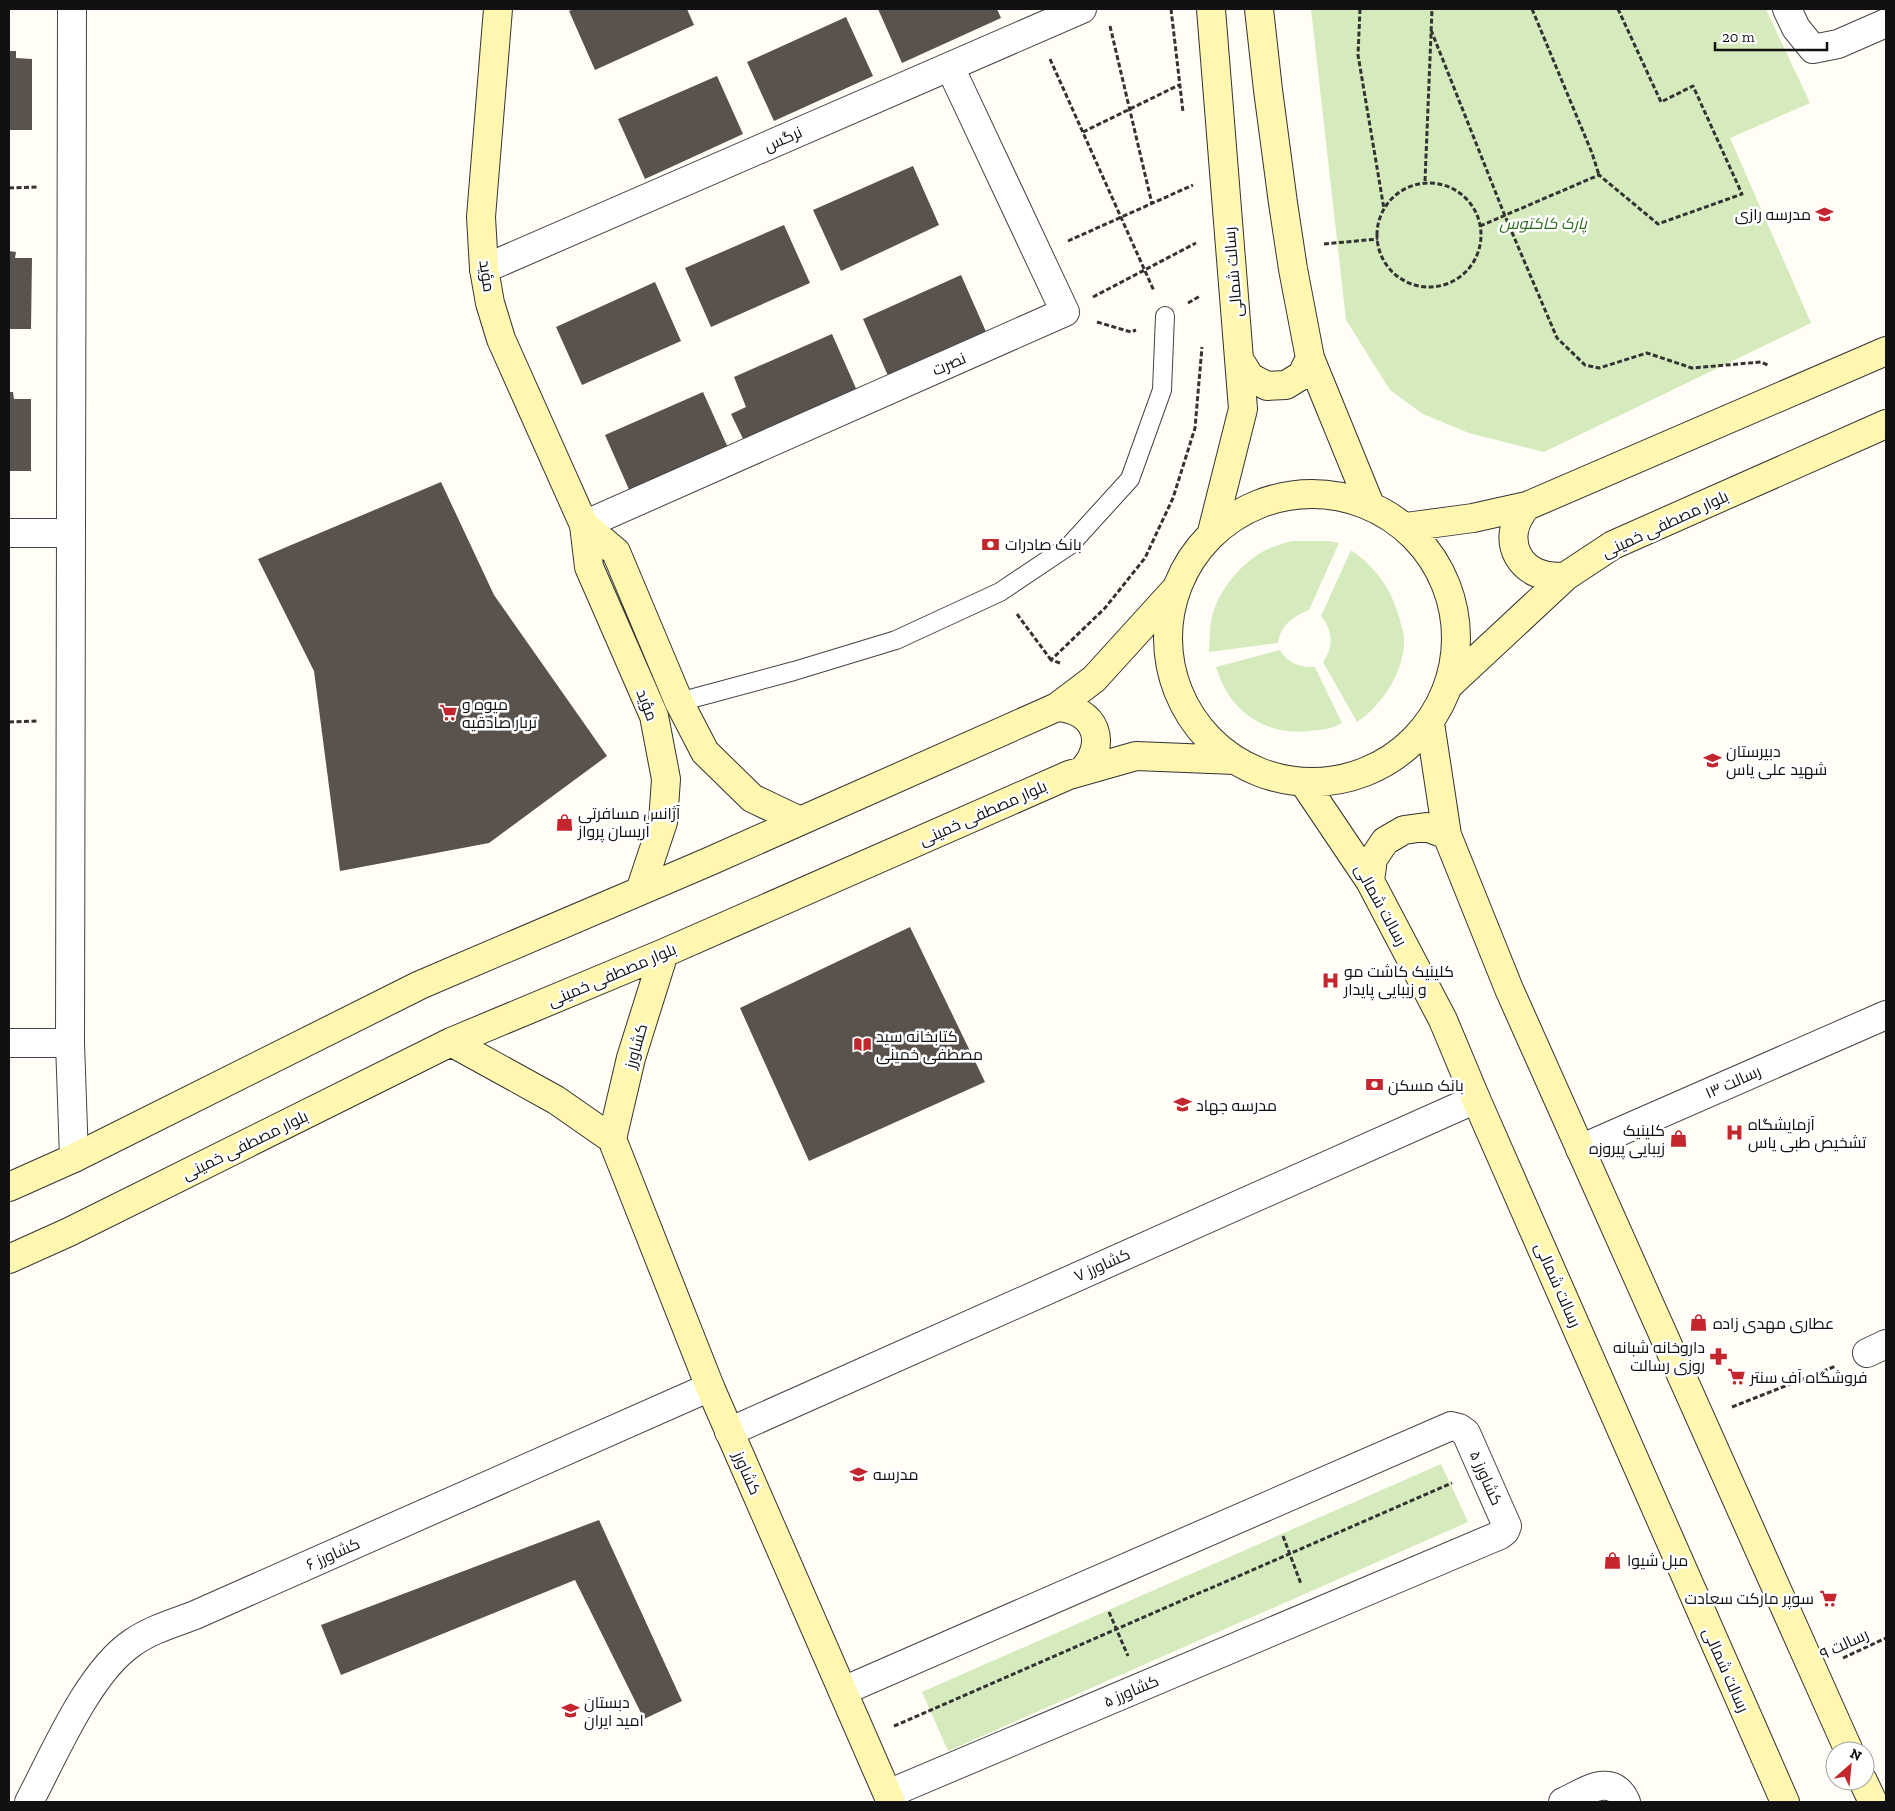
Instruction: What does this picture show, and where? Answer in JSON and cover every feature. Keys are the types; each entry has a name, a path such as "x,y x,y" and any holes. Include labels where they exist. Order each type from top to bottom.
{"main road":[{"name":"مؤید","path":"498,9 482,217 484,269 490,303 501,339 584,525 589,567 654,716 666,779 663,822 640,892"},
{"name":"رسالت شمالی","path":"1211,9 1243,409 1212,532"},
{"path":"1259,9 1268,90 1290,247 1310,358 1370,505"},
{"path":"1406,527 1473,518 1527,506 1886,351"},
{"path":"1240,361 1250,377 1267,386 1286,385 1302,375 1310,358"},
{"name":"بلوار مصطفی خمینی","path":"1449,685 1566,576 1614,545 1886,424"},
{"path":"1287,494 1330,494 1370,505 1406,527 1434,560 1452,600 1457,643 1449,685 1430,723 1396,756 1352,777 1304,783 1268,776 1235,760 1205,735 1183,704 1170,668 1167,629 1174,591 1189,559 1212,532 1247,508 1287,494"},
{"path":"1527,506 1519,515 1514,526 1515,551 1521,562 1542,576 1554,578 1566,576"},
{"name":"مؤید","path":"584,525 616,552 679,702 705,752 752,798 800,821"},
{"path":"9,1187 74,1158 420,985 640,892 1057,708 1094,679 1174,591"},
{"path":"1057,708 1070,708 1082,714 1091,724 1096,736 1094,756 1082,771"},
{"path":"1430,723 1447,835 1509,989 1844,1741"},
{"name":"بلوار مصطفی خمینی","path":"9,1259 69,1232 451,1042 664,954 1069,775 1136,756 1235,760"},
{"name":"رسالت شمالی","path":"1304,783 1370,881 1443,1020 1785,1802"},
{"path":"1370,881 1373,859 1385,841 1404,830 1426,828 1447,835"},
{"name":"کشاورز","path":"664,954 631,1058 612,1139 710,1387 890,1798"},
{"path":"451,1042 556,1100 612,1139"}],"street":[{"path":"72,9 70,1043 74,1158"},
{"name":"نرگس","path":"484,269 1082,9"},
{"path":"1787,9 1796,28 1813,49 1838,44 1886,22"},
{"path":"950,67 1065,312"},
{"name":"نصرت","path":"584,525 1065,312"},
{"path":"9,533 71,533"},
{"name":"رسالت ۱۳","path":"1580,1149 1886,1015"},
{"path":"9,1043 70,1043"},
{"name":"کشاورز ۷","path":"729,1432 1476,1099"},
{"name":"کشاورز ۶","path":"29,1802 82,1701 105,1668 132,1643 710,1387"},
{"name":"کشاورز ۵","path":"843,1691 1451,1426 1459,1428 1466,1433 1507,1526 1505,1531 1491,1539 1141,1687 890,1798"},
{"path":"1563,1802 1602,1784 1619,1795"}],"lane":[{"path":"679,702 794,671 896,640 1000,592 1070,545 1130,479 1162,390 1165,316"}],"path":[{"path":"1360,9 1358,55 1384,210"},
{"path":"1425,181 1432,9"},
{"path":"1532,9 1592,153 1599,175 1658,224 1742,194 1693,86 1661,102 1618,9"},
{"path":"1108,18 1152,204"},
{"path":"1037,29 1165,316"},
{"path":"1431,30 1504,216 1557,338 1585,365 1599,368 1646,353 1692,368 1761,362 1809,384"},
{"path":"1083,132 1179,85"},
{"path":"1480,226 1599,175"},
{"path":"1425,181 1458,190 1479,215 1482,248 1464,276 1432,289 1400,280 1379,254 1377,221 1395,193 1425,181"},
{"path":"1038,254 1193,185"},
{"path":"1290,247 1378,238"},
{"path":"1065,312 1197,242"},
{"path":"1000,592 1051,660"},
{"path":"1702,1419 1877,1349"},
{"path":"864,1739 1482,1470"},
{"path":"1270,1505 1312,1614"},
{"path":"1096,1581 1141,1687"},
{"name":"رسالت ۹","path":"1813,1672 1886,1638"}],"green space":[{"name":"پارک کاکتوس","path":"1311,9 1766,9 1810,103 1730,138 1811,323 1544,452 1469,433 1423,414 1390,390 1346,320"},
{"path":"1292,541 1329,541 1339,543 1309,610 1288,622 1279,637 1278,643 1209,652 1212,617 1226,586 1242,568 1260,553"},
{"path":"1351,550 1376,572 1388,589 1397,609 1404,639 1401,663 1391,686 1367,715 1357,722 1323,662 1329,651 1331,639 1328,627 1321,616"},
{"path":"1280,650 1295,664 1304,667 1315,667 1342,723 1330,728 1313,731 1277,729 1250,717 1239,707 1230,696 1216,667"},
{"path":"1441,1464 1468,1522 948,1751 922,1692"}],"building":[{"path":"574,9 687,9 694,25 595,70 569,11"},
{"path":"878,9 997,9 1001,18 902,63"},
{"path":"846,17 873,76 774,121 747,62"},
{"path":"9,51 16,51 16,58 32,59 32,130 9,130"},
{"path":"717,76 743,134 645,179 618,119"},
{"path":"913,166 939,225 841,271 813,210"},
{"path":"784,225 810,283 711,327 685,268"},
{"path":"9,251 16,252 15,258 32,258 31,329 9,329"},
{"path":"961,275 987,334 889,378 863,319"},
{"path":"655,282 681,341 582,385 556,327"},
{"path":"832,334 858,393 746,445 731,414 746,407 734,377"},
{"path":"9,392 13,392 14,399 31,399 31,471 9,471"},
{"path":"703,392 729,450 631,494 605,435"},
{"name":"میوه و تربار صادقیه","path":"441,482 494,595 607,756 489,843 340,871 314,671 258,559"},
{"name":"کتابخانه سید مصطفی خمینی","path":"910,927 985,1082 809,1161 740,1008"},
{"path":"599,1520 682,1701 644,1719 575,1580 341,1675 321,1625"}],"place":[{"name":"مدرسه رازی","path":"1825,214"},
{"name":"بانک صادرات","path":"991,544"},
{"name":"میوه و تربار صادقیه","path":"448,713"},
{"name":"دبیرستان شهید علی یاس","path":"1712,760"},
{"name":"آژانس مسافرتی آریسان پرواز","path":"564,822"},
{"name":"کلینیک کاشت مو و زیبایی پایدار","path":"1330,980"},
{"name":"کتابخانه سید مصطفی خمینی","path":"862,1045"},
{"name":"بانک مسکن","path":"1374,1085"},
{"name":"مدرسه جهاد","path":"1182,1105"},
{"name":"آزمایشگاه تشخیص طبی یاس","path":"1734,1133"},
{"name":"کلینیک زیبایی پیروزه","path":"1679,1139"},
{"name":"عطاری مهدی زاده","path":"1699,1323"},
{"name":"داروخانه شبانه روزی رسالت","path":"1719,1356"},
{"name":"فروشگاه آف سنتر","path":"1736,1377"},
{"name":"مدرسه","path":"859,1474"},
{"name":"مبل شیوا","path":"1613,1560"},
{"name":"سوپر مارکت سعادت","path":"1828,1598"},
{"name":"دبستان امید ایران","path":"570,1711"}]}
